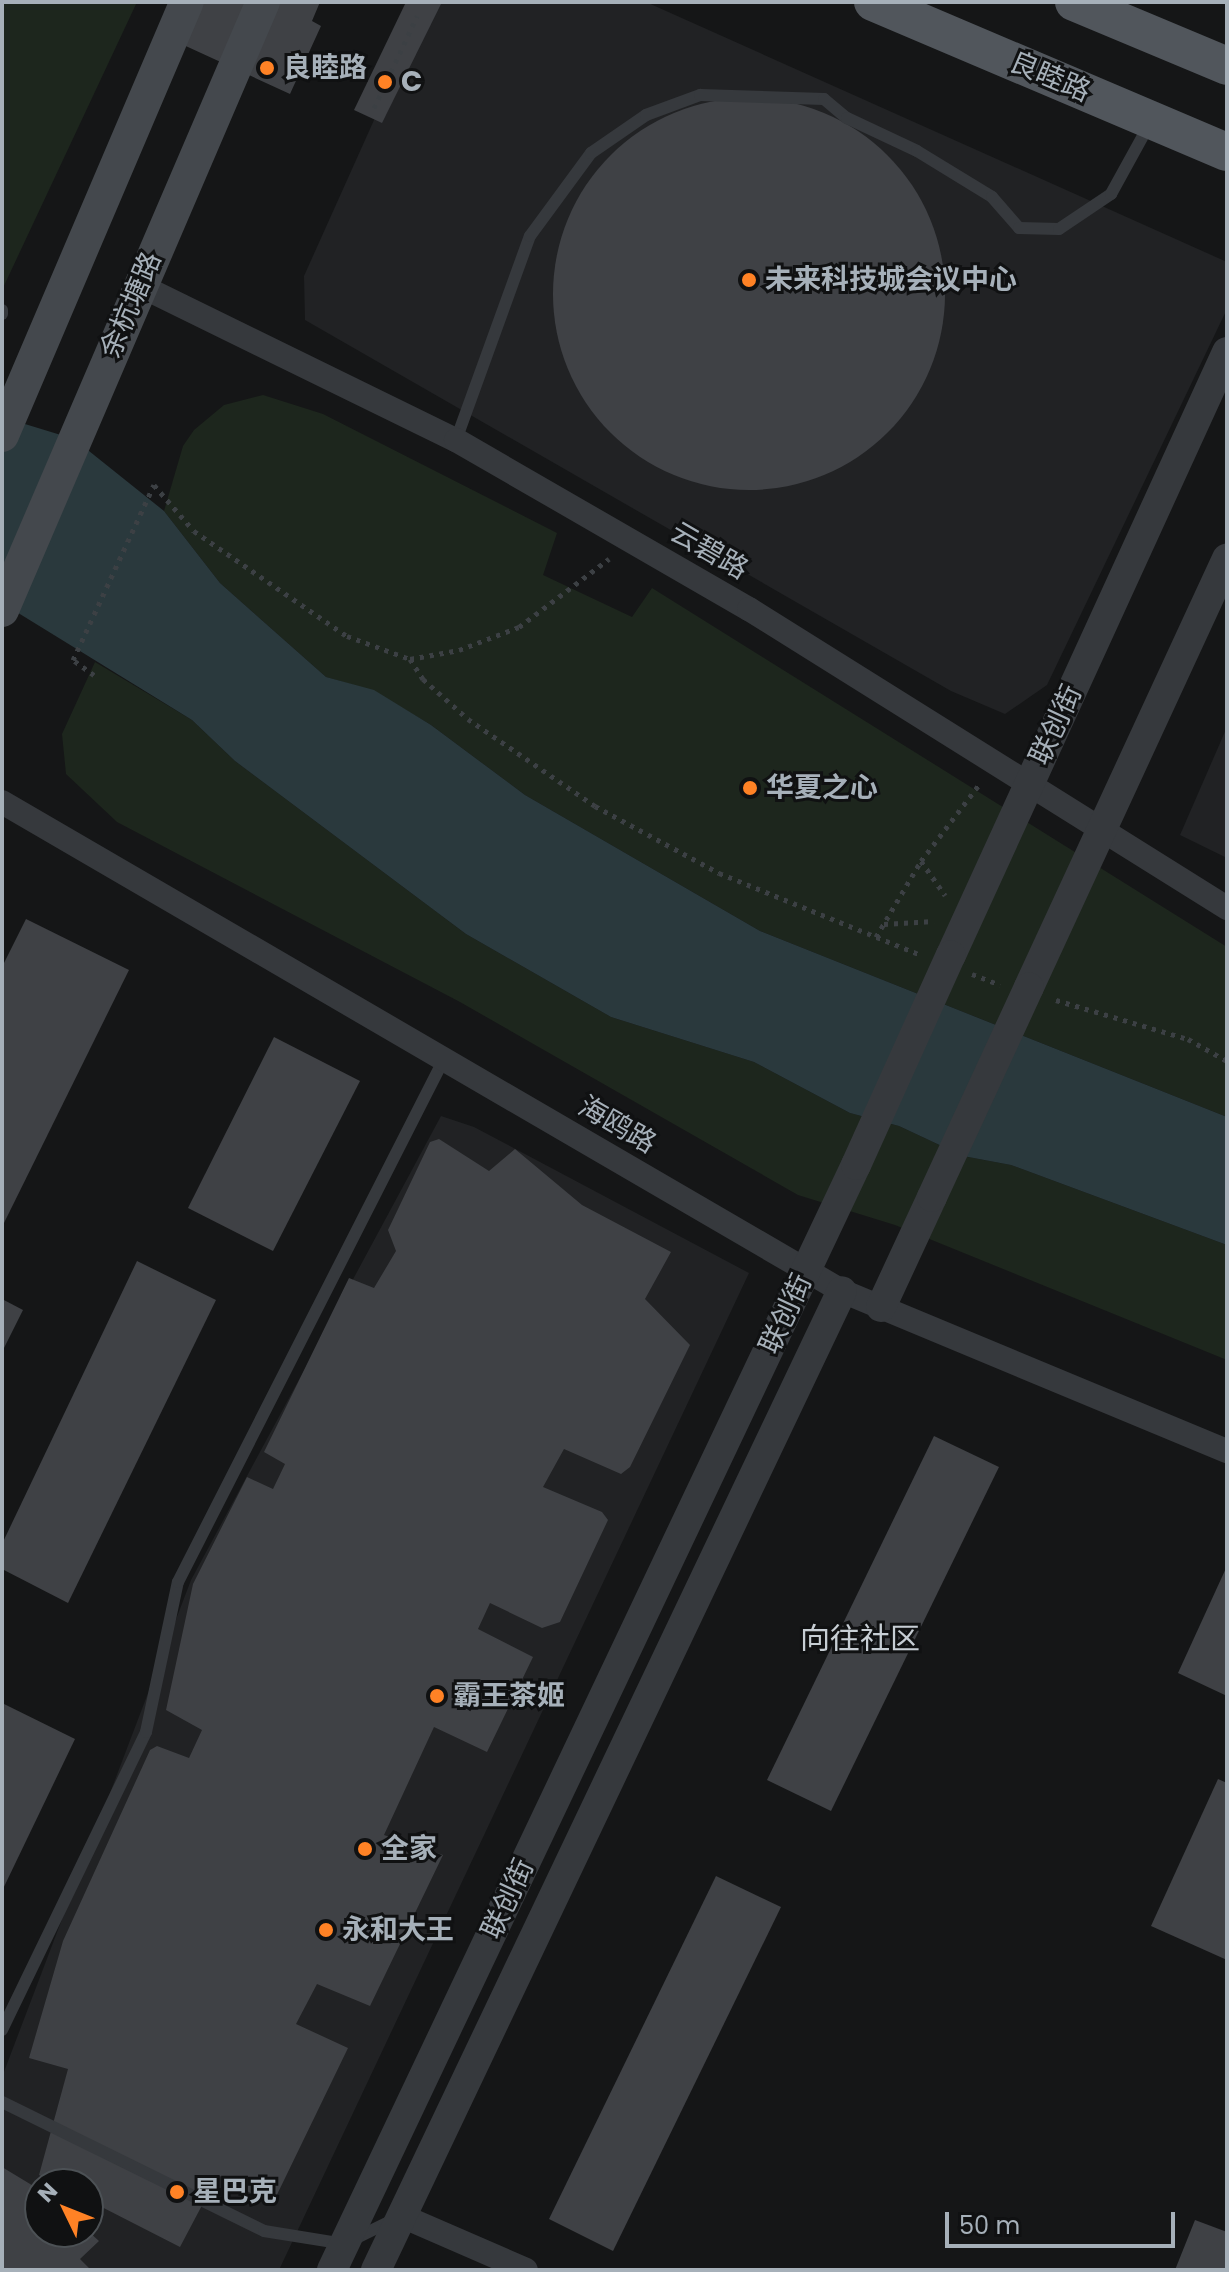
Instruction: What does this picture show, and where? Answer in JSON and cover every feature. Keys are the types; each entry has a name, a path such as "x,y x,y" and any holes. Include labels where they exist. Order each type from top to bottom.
{"main road":[{"path":"8,421 187,2"},
{"name":"余杭塘路","path":"2,610 263,2"},
{"name":"良睦路","path":"873,2 1227,152"},
{"path":"1074,2 1227,66"}],"street":[{"name":"云碧路","path":"139,285 456,440 630,540 1227,908"},
{"name":"联创街","path":"338,2257 856,1165 946,960 1030,784 1227,352"},
{"path":"881,1307 1031,992 1101,829 1227,558"},
{"name":"海鸥路","path":"2,802 842,1291 1227,1451"},
{"name":"联创街","path":"376,2270 842,1291"},
{"path":"402,2216 526,2270"}],"lane":[{"path":"456,440 530,236 591,153 646,115 700,95 824,99 847,118 917,151 992,197 1019,228 1059,229 1111,194 1152,120"},
{"path":"2,2030 146,1732 178,1582 444,1059"},
{"path":"2,2102 264,2231 338,2257 402,2216"}],"path":[{"path":"374,108 417,16"},
{"path":"94,675 73,660 154,485 194,531 347,636 410,659 459,650 519,627 630,540"},
{"path":"410,659 423,679 468,719 595,806 719,873 876,937 1031,992 1188,1039 1227,1061"},
{"path":"876,937 921,861 995,763"},
{"path":"921,861 951,904"},
{"path":"883,925 945,920"}],"shaded area":[{"path":"2,2 137,2 2,290"},
{"path":"427,2 646,2 1227,262 1227,309 1047,685 1005,714 951,691 305,320 304,276"},
{"path":"263,395 323,414 557,533 543,575 632,617 652,588 1227,947 1227,1117 760,931 525,795 431,725 374,691 326,677 220,583 164,511 183,446 194,430 224,405"},
{"path":"2,417 74,439 164,511 220,583 326,677 374,690 431,725 525,795 760,931 1227,1117 1227,1245 1011,1165 963,1156 899,1126 850,1113 754,1062 611,1017 466,934 235,761 192,720 2,603"},
{"path":"95,662 192,720 235,761 466,934 611,1017 754,1062 850,1113 899,1126 963,1156 1011,1165 1227,1245 1227,1360 895,1225 798,1195 460,1002 117,822 66,774 62,734"},
{"path":"1227,727 1227,858 1180,835"},
{"path":"441,1116 474,1127 749,1273 279,2270 2,2270 2,2077 191,1580"}],"building":[{"name":"良睦路","path":"195,2 320,2 312,21 321,26 290,94 177,42"},
{"name":"良睦路","path":"406,2 442,2 382,123 354,110"},
{"name":"未来科技城会议中心","path":"749,98 787,102 824,113 858,131 888,155 912,185 930,219 941,256 945,294 941,332 930,369 912,403 888,433 858,457 824,475 787,486 749,490 711,486 674,475 640,457 610,433 586,403 568,369 557,332 553,294 557,256 568,219 586,185 610,155 640,131 674,113 711,102"},
{"path":"26,919 129,970 2,1227 2,967"},
{"path":"274,1037 360,1081 273,1251 188,1208"},
{"path":"439,1139 489,1171 515,1149 582,1205 671,1252 645,1299 690,1345 630,1467 621,1474 564,1449 543,1487 602,1512 608,1520 560,1622 542,1628 490,1603 478,1629 533,1657 487,1752 434,1727 384,1835 443,1855 370,2006 317,1984 296,2024 348,2048 272,2205 218,2175 180,2247 104,2208 104,2168 41,2168 68,2069 29,2058 63,1941 150,1750 157,1746 189,1758 202,1730 166,1710 193,1584 247,1477 273,1489 285,1464 264,1452 349,1278 374,1288 396,1251 388,1230 430,1142"},
{"path":"137,1261 216,1300 68,1603 2,1569 2,1544"},
{"path":"2,1299 23,1310 2,1352"},
{"path":"934,1436 999,1467 831,1811 767,1780"},
{"path":"1227,1566 1227,1696 1178,1673"},
{"path":"2,1703 75,1739 2,1891"},
{"path":"1218,1779 1227,1783 1227,1960 1151,1926"},
{"path":"716,1876 781,1907 613,2251 549,2219"},
{"path":"2,2167 24,2180 24,2248 92,2248 80,2259 91,2270 2,2270"},
{"path":"1195,2220 1227,2232 1227,2270 1175,2270"}],"place":[{"name":"良睦路","path":"267,68"},
{"name":"C","path":"385,82"},
{"name":"未来科技城会议中心","path":"749,280"},
{"name":"华夏之心","path":"750,788"},
{"name":"霸王茶姬","path":"437,1696"},
{"name":"全家","path":"365,1849"},
{"name":"永和大王","path":"326,1930"},
{"name":"星巴克","path":"177,2192"}],"district":[{"name":"向往社区","path":"860,1639"}]}
